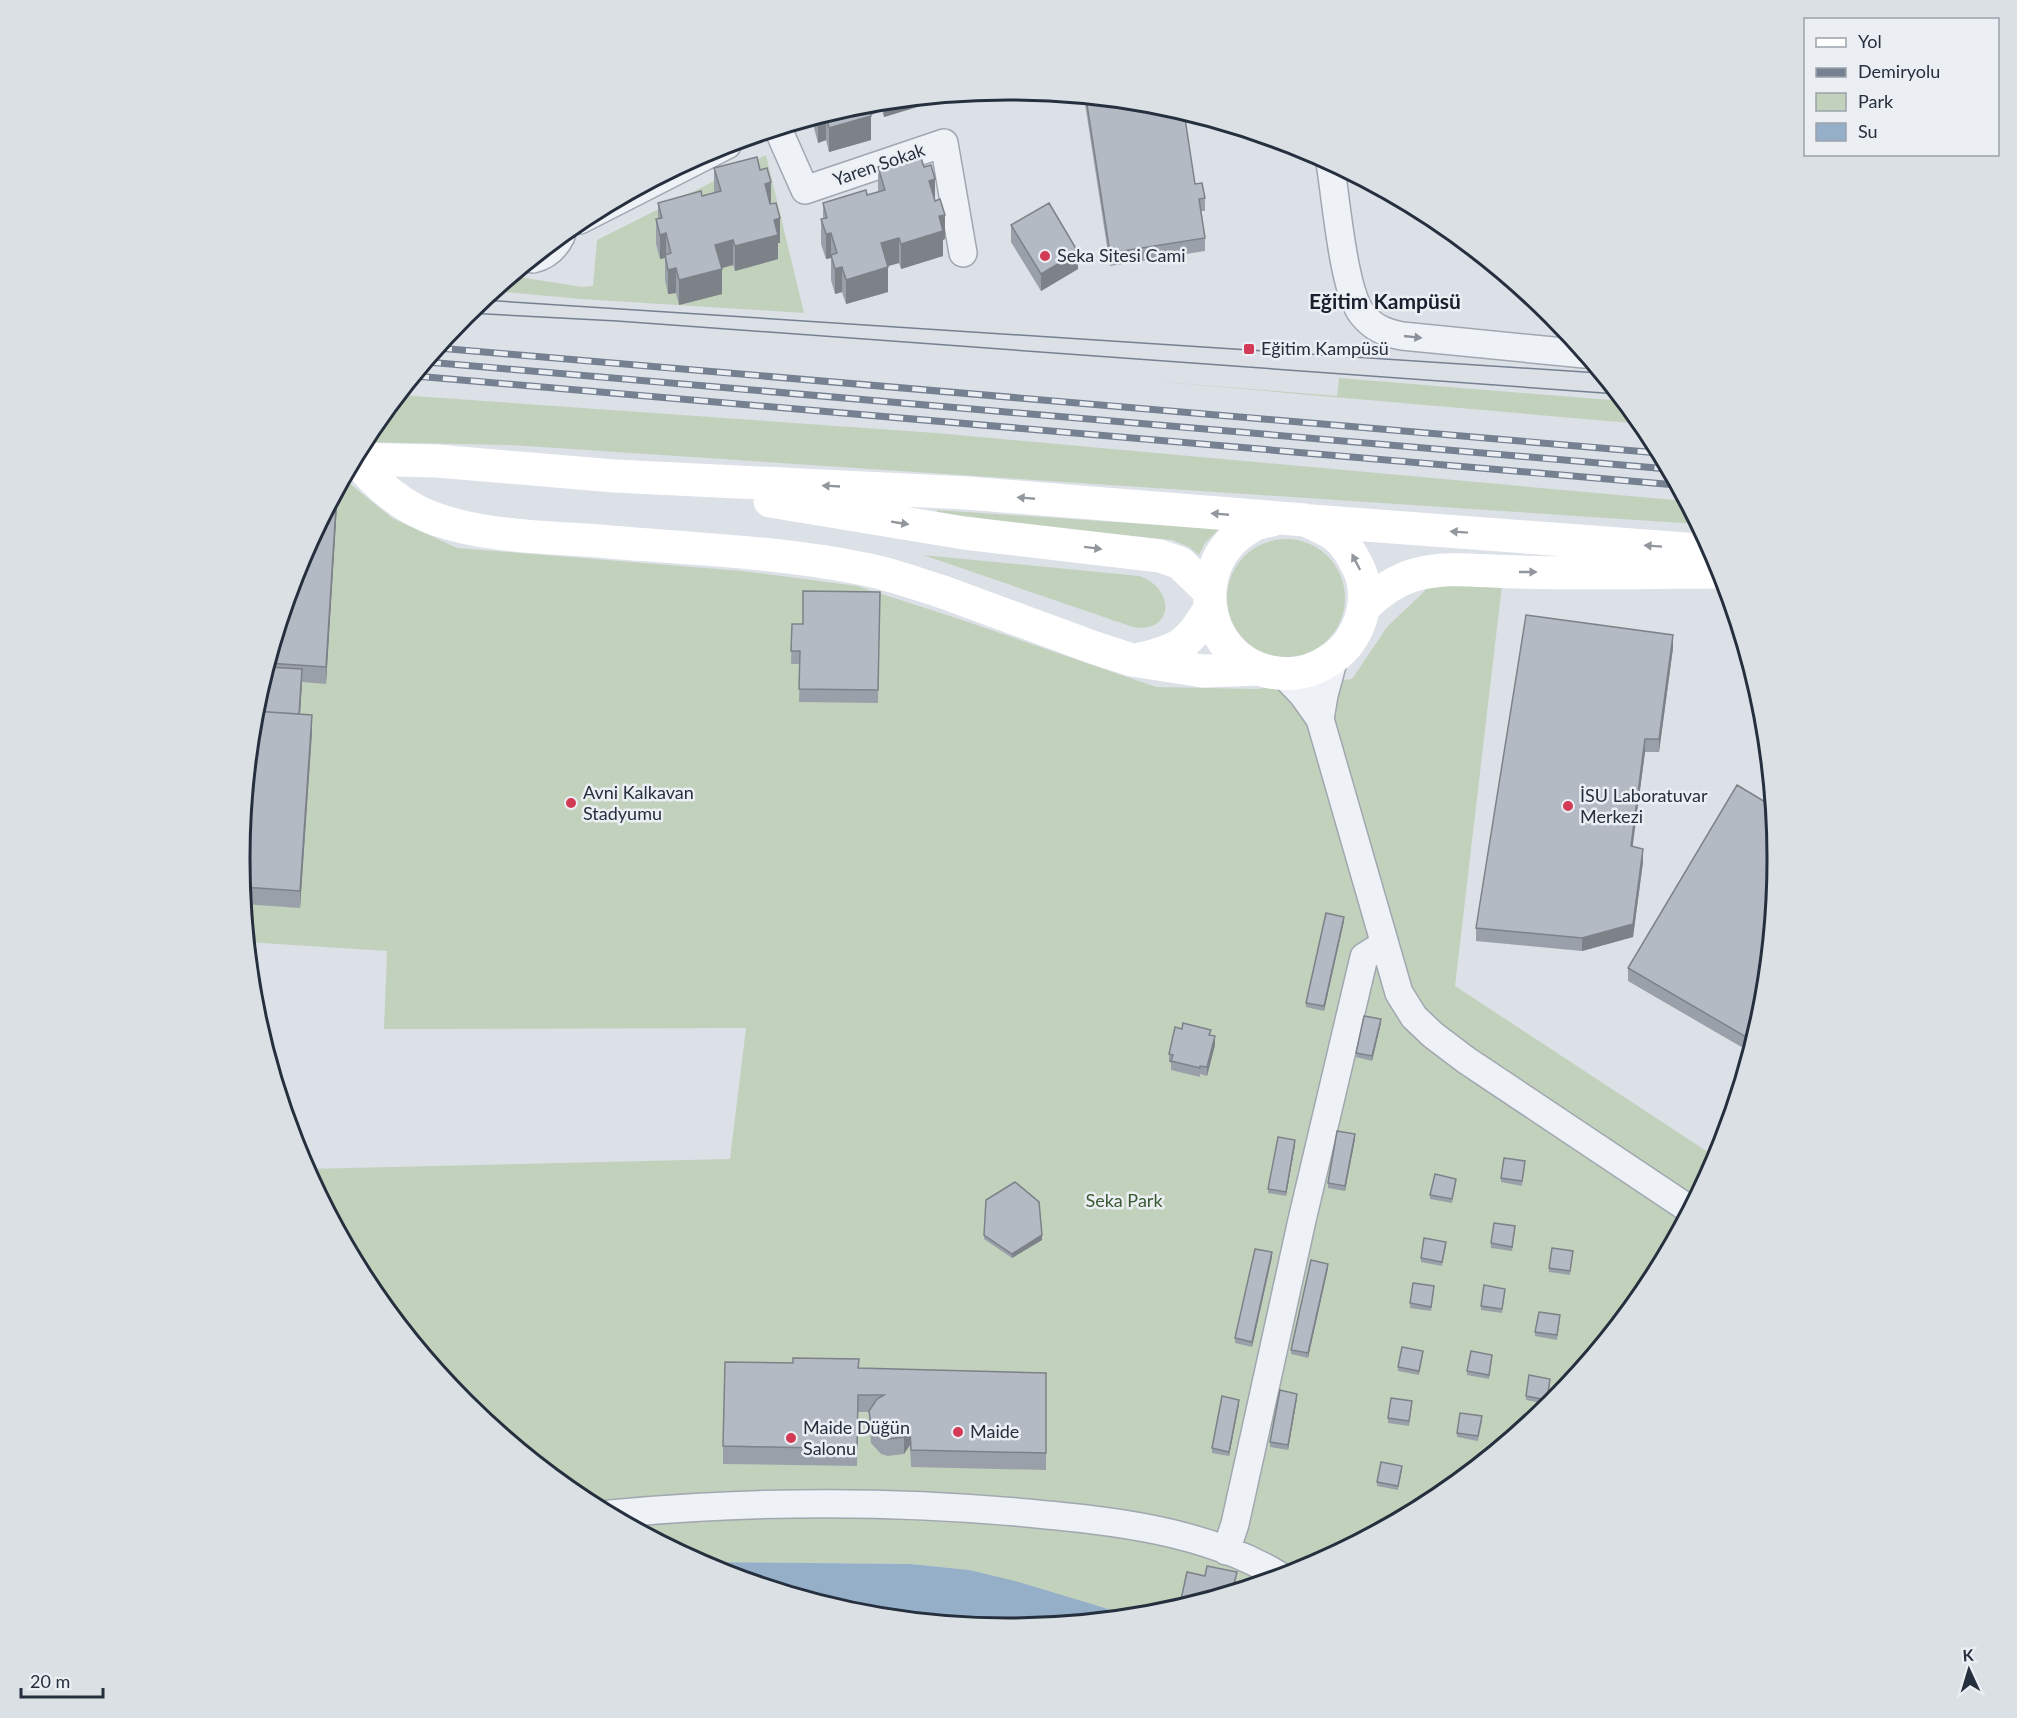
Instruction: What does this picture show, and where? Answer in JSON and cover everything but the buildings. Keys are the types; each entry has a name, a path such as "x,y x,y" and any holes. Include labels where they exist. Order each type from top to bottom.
{"main road":[{"path":"365,459 437,461 614,476 967,493 1701,550"},
{"path":"361,465 378,484 396,498 436,519 457,525 510,533 769,555 866,569 943,592 1132,660 1203,671 1307,671 1330,662 1348,645 1360,624 1365,600 1362,573 1350,550 1330,531 1292,519 1252,526 1230,542 1215,564 1209,599 1197,630 1182,644 1165,653 1132,660"},
{"path":"614,476 964,533 1160,556 1180,563 1209,599 1211,617 1221,639 1238,657 1271,672"},
{"path":"1364,607 1379,592 1402,579 1433,571 1710,572"}],"street":[{"name":"Yaren Sokak","path":"781,136 805,190 944,143 963,253"},
{"path":"1332,173 1345,261 1353,296 1361,313 1374,327 1387,333 1422,338 1573,353"},
{"path":"1320,719 1334,658"},
{"path":"1271,672 1303,695 1320,719 1383,945 1399,993 1414,1017 1466,1060 1683,1205"},
{"path":"1226,1551 1238,1513 1302,1220 1364,957 1383,945"},
{"path":"624,1513 708,1506 771,1505 922,1505 993,1510 1140,1527 1196,1540 1269,1571"}],"green space":[{"path":"766,155 804,313 505,292 522,277 582,287 593,286 597,240"},
{"path":"1339,378 1612,400 1628,423 1140,380 1337,396"},
{"path":"408,396 936,433 1676,500 1689,523 511,445 375,442"},
{"name":"Seka Park","path":"350,484 392,518 457,548 742,571 857,586 1156,687 1256,689 1352,679 1387,627 1433,583 1502,585 1455,986 1708,1152 1689,1194 1639,1280 1579,1359 1545,1395 1509,1429 1430,1490 1388,1516 1299,1560 1205,1592 1110,1611 969,1570 911,1564 724,1562 629,1516 587,1490 508,1429 472,1395 438,1359 378,1280 352,1238 317,1169 730,1159 746,1028 384,1029 387,951 255,942 250,859 254,790 290,615 328,524"},
{"path":"937,510 1219,529 1205,543 1199,555 1189,547 1172,540 937,516"},
{"path":"1286,539 1309,544 1328,556 1340,575 1345,598 1340,621 1328,640 1309,652 1286,657 1263,652 1244,640 1232,621 1227,598 1232,575 1244,556 1263,544"},
{"path":"923,555 1139,576 1160,590 1165,609 1156,624 1133,627"}],"water":[{"path":"724,1562 911,1564 969,1570 1110,1611 1008,1618 909,1611 812,1592"}],"tram line":[{"path":"495,301 1590,372"},
{"path":"482,314 617,321 1607,393"}],"railway":[{"path":"448,349 1648,452"},
{"path":"435,363 1658,468"},
{"path":"424,377 1667,484"}],"place":[{"name":"Seka Sitesi Cami","path":"1045,256"},
{"name":"Eğitim Kampüsü","path":"1249,349"},
{"name":"Avni Kalkavan Stadyumu","path":"571,803"},
{"name":"İSU Laboratuvar Merkezi","path":"1568,806"},
{"name":"Maide","path":"958,1432"},
{"name":"Maide Düğün Salonu","path":"791,1438"}],"district":[{"name":"Eğitim Kampüsü","path":"1385,302"}]}
